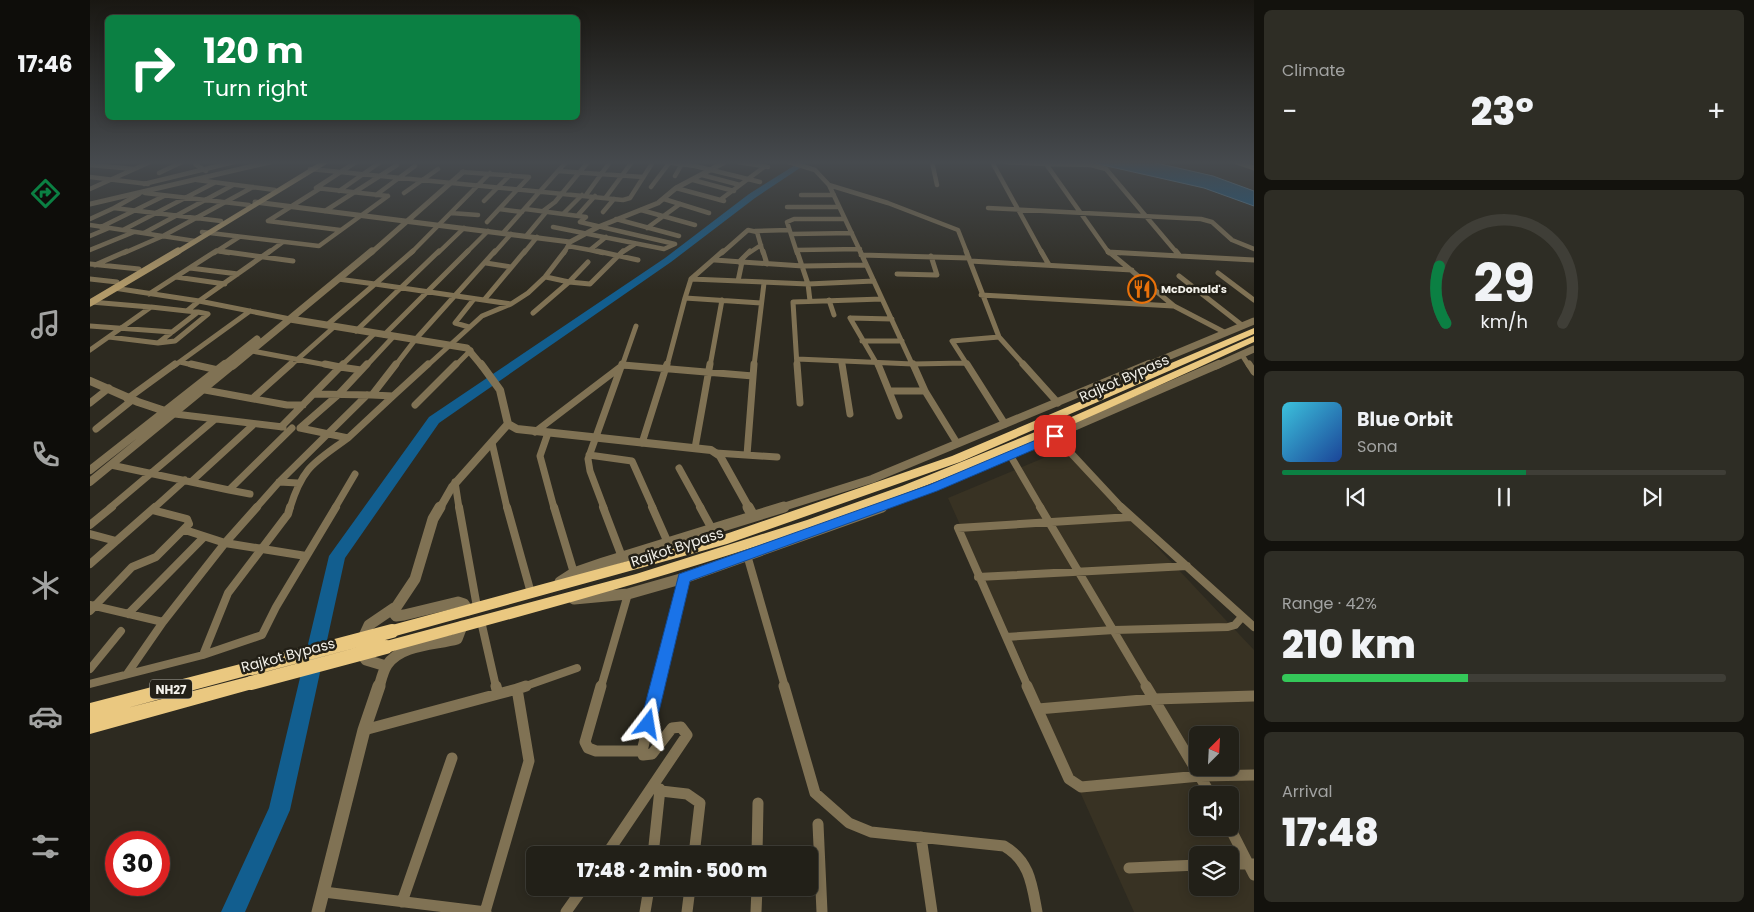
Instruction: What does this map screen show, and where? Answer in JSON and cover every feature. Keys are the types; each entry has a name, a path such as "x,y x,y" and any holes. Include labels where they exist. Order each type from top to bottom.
{"highway":[{"name":"Rajkot Bypass","path":"90,726 392,631 722,541 956,459 1249,328"},
{"name":"Rajkot Bypass","path":"90,711 386,647 636,579 811,523 906,489 1071,421 1254,339"}],"main road":[{"path":"205,232 249,205"},
{"path":"90,301 253,205"},
{"path":"90,301 117,282 192,240"}],"street":[{"path":"90,219 120,205"},
{"path":"101,227 146,205"},
{"path":"122,230 171,205"},
{"path":"144,233 196,205"},
{"path":"93,264 163,236 220,205"},
{"path":"274,205 527,235 638,260"},
{"path":"294,205 268,221 340,230"},
{"path":"325,211 334,205"},
{"path":"311,252 375,205"},
{"path":"90,470 338,279 423,205"},
{"path":"253,398 459,205"},
{"path":"487,222 504,205"},
{"path":"503,232 528,205"},
{"path":"527,235 551,205"},
{"path":"564,213 573,205"},
{"path":"578,215 587,205"},
{"path":"603,212 609,205"},
{"path":"203,655 228,593 288,514 298,483 310,466 348,438 469,327 493,309 511,304 546,276 569,244 598,227 652,205"},
{"path":"647,228 679,205"},
{"path":"682,205 708,213"},
{"path":"886,205 955,228 960,232 981,295 999,337 1058,403"},
{"path":"1014,205 1049,265"},
{"path":"1076,205 1108,252 1174,306 1226,333"},
{"path":"1138,205 1180,256"},
{"path":"787,207 839,207 925,390 957,443"},
{"path":"114,208 221,221"},
{"path":"988,208 1207,220 1232,240 1254,249"},
{"path":"499,210 545,211 578,215 588,218 581,223 675,244 666,249 584,234 553,226"},
{"path":"640,210 695,225"},
{"path":"451,213 478,215"},
{"path":"616,219 679,236"},
{"path":"810,301 803,266 787,222 790,220 844,219"},
{"path":"90,482 252,351 286,319 404,221"},
{"path":"90,225 192,240"},
{"path":"90,236 109,228"},
{"path":"356,331 464,228"},
{"path":"590,250 614,230"},
{"path":"642,443 692,279 746,230 852,233"},
{"path":"384,335 488,231"},
{"path":"755,231 767,264"},
{"path":"90,250 135,232"},
{"path":"205,232 319,246"},
{"path":"127,674 164,622 225,543 279,482 328,433 370,395 415,340 511,234"},
{"path":"149,294 239,237"},
{"path":"484,300 537,237"},
{"path":"187,310 283,242"},
{"path":"546,276 585,285 590,284 618,256 635,244"},
{"path":"738,281 741,262 754,248 761,245"},
{"path":"797,250 931,256 1132,270"},
{"path":"216,251 293,261"},
{"path":"1108,252 1254,260"},
{"path":"897,274 937,275 938,273 931,256"},
{"path":"715,260 803,266 866,264"},
{"path":"533,312 569,282 588,262"},
{"path":"486,263 511,267"},
{"path":"93,264 139,269"},
{"path":"189,268 238,274"},
{"path":"1218,273 1254,300"},
{"path":"176,276 225,284"},
{"path":"1178,276 1249,328"},
{"path":"90,279 117,282"},
{"path":"338,279 511,304"},
{"path":"692,279 808,284 874,281"},
{"path":"747,455 760,303 764,283"},
{"path":"114,288 199,301 286,319 471,350 500,390 508,424 517,430 695,448 716,453 777,457"},
{"path":"981,295 1174,306"},
{"path":"469,327 455,323 474,298"},
{"path":"685,298 760,303"},
{"path":"800,403 793,302 882,299"},
{"path":"695,448 722,300"},
{"path":"829,300 834,315"},
{"path":"90,301 187,310 208,314 175,341 158,343 109,337"},
{"path":"90,350 151,307"},
{"path":"96,429 129,400 250,311"},
{"path":"158,343 198,312"},
{"path":"892,319 850,318 862,341 877,363 900,416"},
{"path":"551,588 574,574 622,557 872,479 1226,333 1249,328 1254,321"},
{"path":"90,326 172,332"},
{"path":"622,557 590,471 589,455 636,326"},
{"path":"281,426 374,334"},
{"path":"229,490 296,428 339,394 394,336"},
{"path":"999,337 953,340 965,363 1005,424"},
{"path":"862,341 902,342"},
{"path":"562,599 628,594 684,578 933,488 1247,354 1254,349"},
{"path":"415,405 435,382 471,350"},
{"path":"252,351 361,370"},
{"path":"1247,354 1254,372"},
{"path":"797,359 913,364 965,363"},
{"path":"841,361 850,414"},
{"path":"180,362 218,370"},
{"path":"535,432 622,365 753,376"},
{"path":"90,381 109,388 129,400 165,412 214,420 296,428 348,438"},
{"path":"90,404 109,388"},
{"path":"205,390 287,405 302,405"},
{"path":"890,391 925,390"},
{"path":"314,394 393,396"},
{"path":"90,525 214,420"},
{"path":"90,564 254,424"},
{"path":"386,666 366,660 358,649 369,625 394,608 415,579 433,519 455,482 508,424"},
{"path":"548,434 540,456 541,464 574,574"},
{"path":"1055,436 1131,517 1254,627"},
{"path":"492,443 509,517 531,593"},
{"path":"716,453 753,516"},
{"path":"589,455 632,461 668,542"},
{"path":"1010,455 1189,758"},
{"path":"111,465 250,494"},
{"path":"679,468 712,529"},
{"path":"90,684 203,655 262,635 355,474"},
{"path":"279,482 298,483"},
{"path":"394,608 396,616 400,616 455,602 473,608 470,576 455,482"},
{"path":"91,607 132,567 156,557 189,524 187,519 152,510"},
{"path":"1131,517 958,528 978,577 1069,779 1080,787 1200,776 1206,786"},
{"path":"185,530 203,538 225,543 306,556"},
{"path":"90,534 116,541"},
{"path":"128,614 203,538"},
{"path":"747,555 815,793 849,823 859,829 1004,846 1016,852 1024,860 1027,868 1037,912"},
{"path":"978,577 1187,566"},
{"path":"642,751 684,578"},
{"path":"628,594 585,742 588,748 596,751 642,751"},
{"path":"91,607 164,622"},
{"path":"1006,637 1114,630 1228,627 1235,625 1242,617"},
{"path":"480,621 498,694"},
{"path":"318,912 364,730 386,666 390,660 404,653 457,639 462,626"},
{"path":"90,669 121,631"},
{"path":"364,730 517,689 577,668"},
{"path":"324,892 485,912 529,761 517,689"},
{"path":"1038,710 1154,699 1254,696"},
{"path":"613,846 660,786 685,741 686,731 681,727 672,728 652,754 643,755 642,751"},
{"path":"402,902 452,758"},
{"path":"1239,775 1254,775"},
{"path":"654,846 660,786"},
{"path":"660,786 696,797 700,803 695,846"},
{"path":"757,846 758,803"},
{"path":"818,824 822,912"},
{"path":"1235,836 1251,864 1254,875"},
{"path":"921,837 932,912"},
{"path":"1129,868 1189,865"},
{"path":"566,912 577,896"},
{"path":"645,912 647,896"},
{"path":"687,912 689,896"},
{"path":"756,912 757,896"}],"shaded area":[{"path":"1065,449 1254,650 1254,912 1134,912 948,498"}],"waterway":[{"path":"233,912 279,810 337,556 434,420 668,260 741,205"}],"place":[{"name":"McDonald's","path":"1142,289"}],"route":[{"path":"648,724 684,578 933,488 1055,436"}]}
